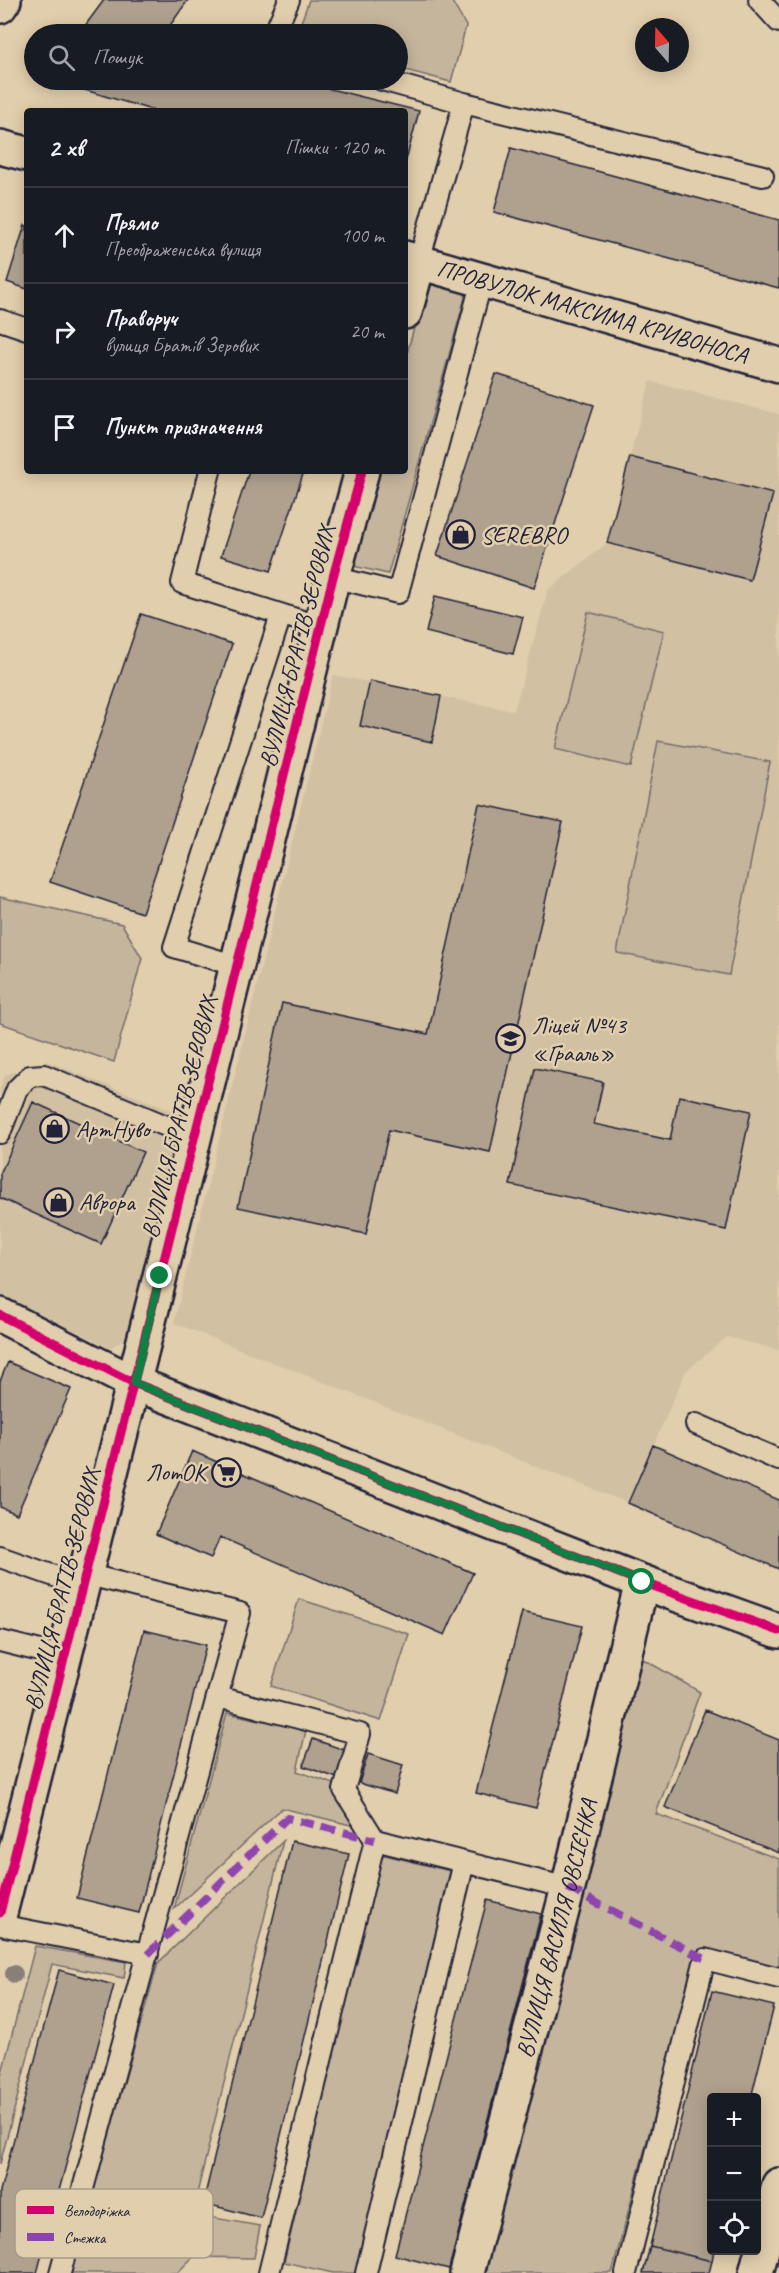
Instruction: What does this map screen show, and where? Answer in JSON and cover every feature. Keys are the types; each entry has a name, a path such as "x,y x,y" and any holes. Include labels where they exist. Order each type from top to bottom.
{"street":[{"path":"0,6 4,0"},
{"path":"408,290 412,260"},
{"name":"ПРОВУЛОК МАКСИМА КРИВОНОСА","path":"412,260 779,365"},
{"name":"ВУЛИЦЯ БРАТІВ ЗЕРОВИХ","path":"0,1913 134,1383 333,577 361,474"},
{"path":"0,1316 134,1383 642,1582 779,1631"},
{"name":"ВУЛИЦЯ ВАСИЛЯ ОВСІЄНКА","path":"467,2273 568,1888 642,1582"},
{"path":"756,2273 779,2185"}],"lane":[{"path":"278,24 289,0"},
{"path":"408,87 764,176"},
{"path":"412,260 464,103"},
{"path":"333,577 398,593 482,280"},
{"path":"0,320 24,328"},
{"path":"209,474 182,584 321,627"},
{"path":"237,966 174,947 281,615"},
{"path":"0,1133 17,1089 30,1076 44,1075 195,1138"},
{"path":"696,1424 779,1460"},
{"path":"0,1557 84,1580 240,1613 83,2189"},
{"path":"0,1641 64,1657"},
{"path":"218,1696 360,1734 344,1790 375,1840 568,1888"},
{"path":"269,2273 375,1840"},
{"path":"366,2273 464,1863"},
{"path":"0,1925 148,1954"},
{"path":"626,2273 705,1959 779,1978"},
{"path":"60,2273 64,2258"}],"shaded area":[{"path":"309,0 451,0 466,26 451,82 408,71 408,24 301,24"},
{"path":"426,283 466,294 388,574 349,565 374,474 408,474 408,350"},
{"name":"Ліцей №43 «Грааль»","path":"650,381 779,414 779,1350 727,1337 686,1371 628,1503 174,1323 333,675 514,711 548,590 607,543"},
{"path":"588,612 664,631 631,767 555,749"},
{"path":"658,741 770,762 729,975 617,953"},
{"path":"0,897 122,924 142,958 114,1062 0,1023"},
{"path":"46,1061 183,1115 126,1338 110,1348 0,1294 0,1089 5,1075"},
{"path":"299,1599 409,1634 381,1721 271,1686"},
{"path":"638,1656 700,1692 656,1814 779,1859 779,1969 696,1955 612,2273 479,2273"},
{"path":"227,1713 306,1730 297,1771 337,1785 359,1827 282,1808 174,1909"},
{"path":"283,1841 198,2189 94,2189 158,1963"},
{"path":"381,1854 450,1871 356,2273 333,2273 284,2262"},
{"path":"35,1946 126,1962 124,1978 52,1964 0,2164 0,2080"},
{"path":"213,2218 260,2226 254,2258 213,2257"},
{"path":"74,2258 192,2258 177,2273 70,2273"}],"building":[{"path":"104,0 188,0 171,24 86,24"},
{"path":"85,90 334,90 407,108 145,108"},
{"path":"408,108 419,111 408,153"},
{"path":"511,148 779,220 779,288 494,212"},
{"path":"24,228 24,288 7,282"},
{"path":"496,374 594,405 534,588 437,556"},
{"path":"630,457 773,494 750,580 607,543"},
{"path":"248,474 303,474 271,571 221,556"},
{"path":"435,596 523,617 513,654 426,632"},
{"path":"141,614 232,644 142,913 50,882"},
{"path":"370,681 441,696 432,742 360,726"},
{"path":"479,804 563,822 490,1152 389,1130 366,1234 238,1207 282,1003 428,1034"},
{"path":"535,1068 603,1082 594,1124 670,1140 679,1096 751,1111 726,1230 510,1185"},
{"path":"33,1102 143,1152 101,1244 0,1198 0,1174"},
{"path":"8,1362 71,1389 17,1514 0,1507 0,1381"},
{"path":"653,1445 779,1500 779,1569 628,1503"},
{"path":"192,1451 473,1573 445,1635 220,1537 211,1558 156,1534"},
{"path":"522,1612 582,1626 536,1808 476,1793"},
{"path":"144,1630 206,1645 139,1913 77,1898"},
{"path":"705,1710 779,1740 779,1853 665,1807"},
{"path":"313,1739 347,1751 337,1778 303,1766"},
{"path":"368,1754 403,1765 395,1794 359,1783"},
{"path":"292,1841 349,1854 261,2218 213,2206 213,2189 206,2189"},
{"path":"487,1900 541,1914 449,2269 395,2255"},
{"path":"59,1970 114,1985 59,2189 15,2189 15,2258 41,2258 37,2273 0,2273 0,2191"},
{"path":"712,1991 774,2006 752,2093 707,2093 707,2255 713,2255 712,2261 650,2246"},
{"path":"650,2246 712,2261 709,2273 643,2273"}],"marked path":[{"path":"148,1954 287,1818 375,1840"},
{"path":"568,1888 705,1959"}],"cycle path":[{"path":"0,1913 333,577 361,474"},
{"path":"0,1315 134,1383 642,1582 779,1631"}],"place":[{"name":"SEREBRО","path":"460,535"},
{"name":"Ліцей №43 «Грааль»","path":"511,1039"},
{"name":"АртНуво","path":"55,1129"},
{"name":"Аврора","path":"58,1202"},
{"name":"ЛотОК","path":"226,1472"}],"route":[{"path":"160,1276 134,1383 642,1582"}]}
